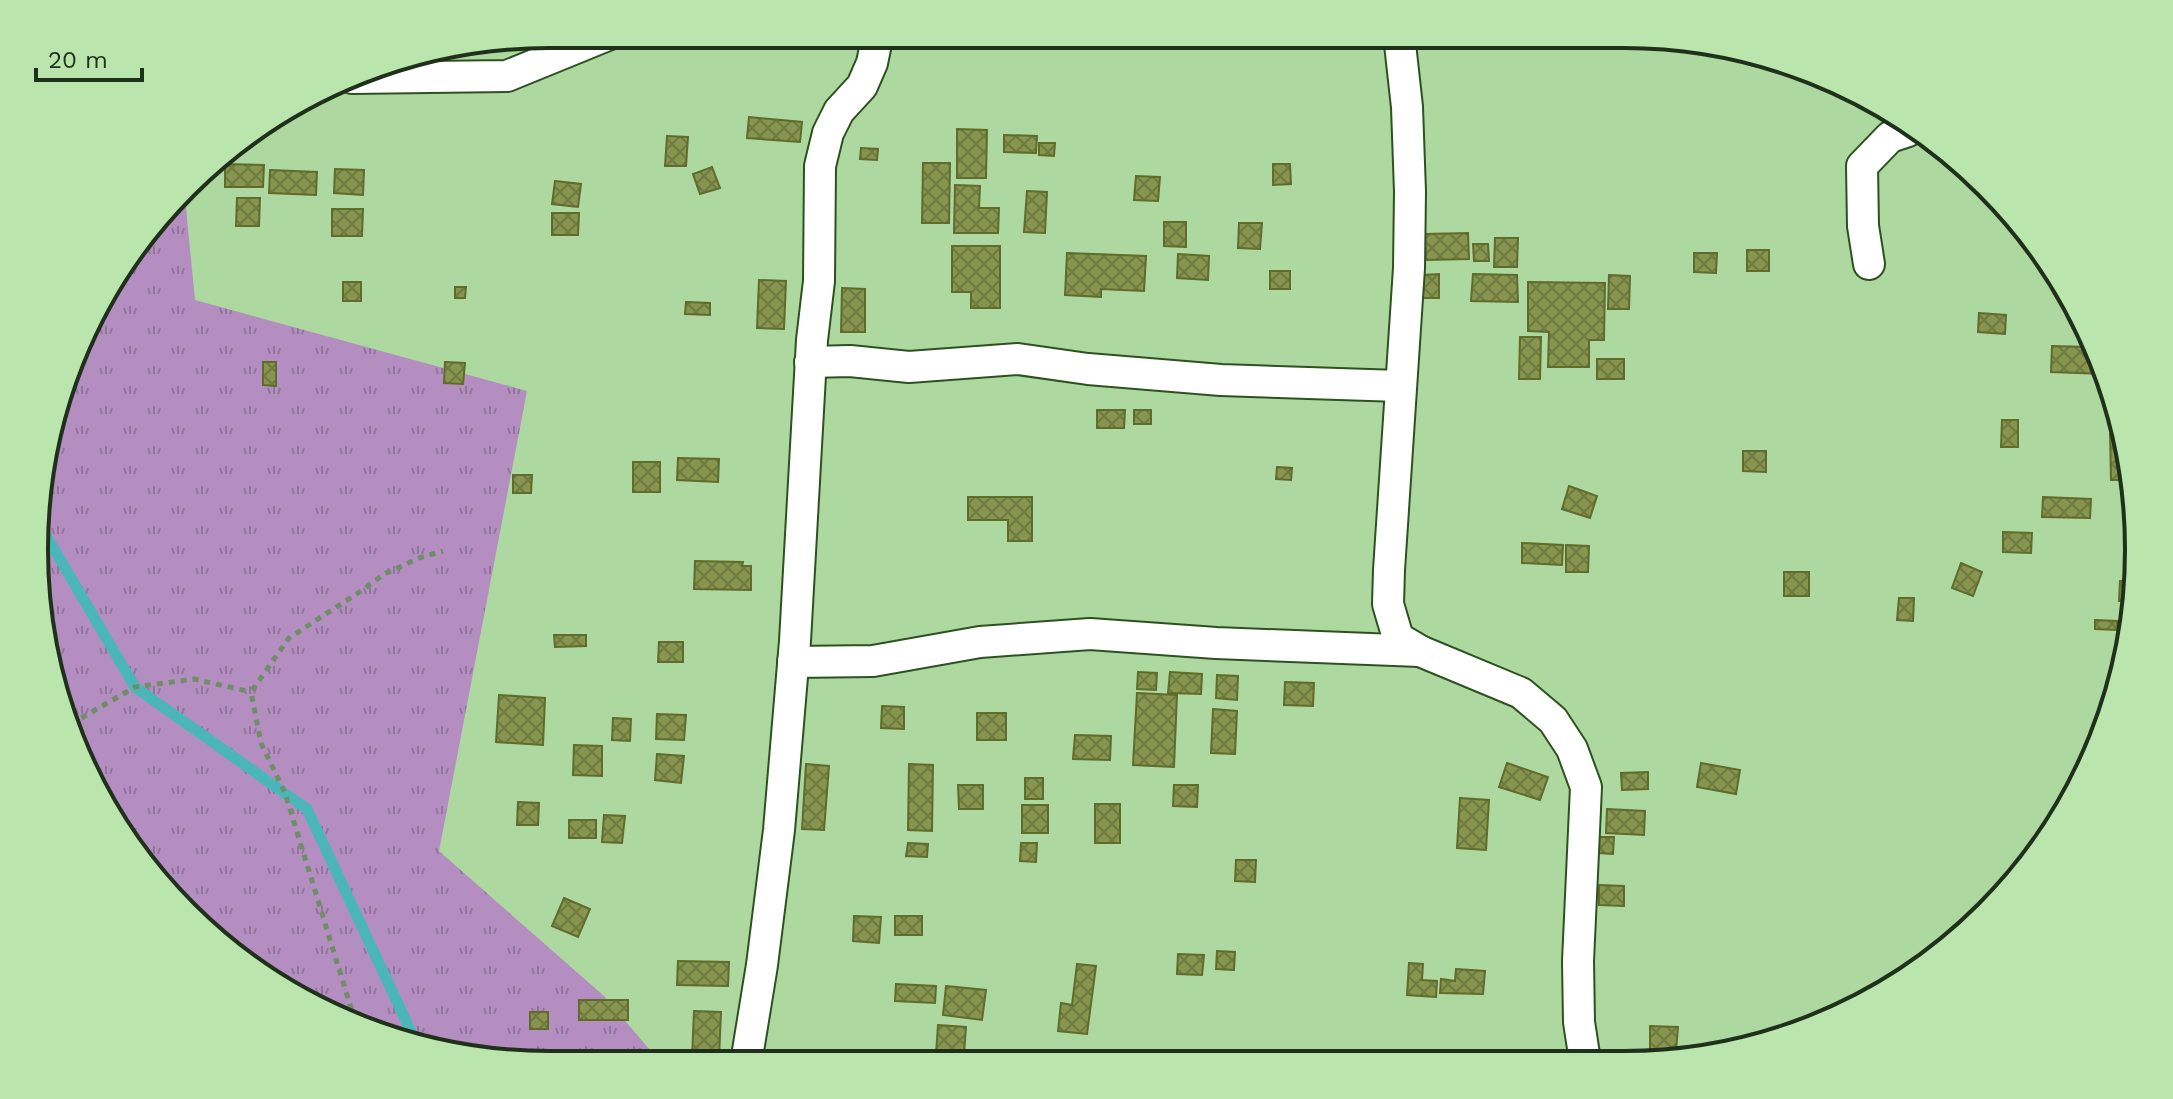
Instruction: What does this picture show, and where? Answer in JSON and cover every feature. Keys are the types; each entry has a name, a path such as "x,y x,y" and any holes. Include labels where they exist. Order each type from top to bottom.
{"street":[{"path":"381,78 507,76 576,48"},
{"path":"748,1051 779,830 793,662 810,362 819,281 820,166 828,133 839,111 862,86 875,48"},
{"path":"1400,48 1407,107 1409,268 1388,604 1390,618 1398,638 1420,651 1521,693 1553,720 1572,749 1586,787 1578,961 1579,1022 1583,1051"},
{"path":"1869,264 1863,226 1862,166 1890,137 1902,133"},
{"path":"810,362 850,361 909,367 1018,359 1088,369 1221,380 1400,386"},
{"path":"793,662 873,661 980,642 1090,634 1232,644 1420,651"}],"path":[{"path":"352,1010 285,793 261,743 251,692 289,638 384,574 443,551"},
{"path":"78,720 135,687 194,679 251,692"}],"green space":[{"path":"186,205 195,300 527,391 439,851 604,996 651,1051 550,1051 484,1047 420,1034 358,1013 299,984 219,927 172,880 115,800 86,741 65,679 58,647 49,582 52,484 65,420 86,358 100,328 133,271"}],"building":[{"path":"749,117 802,122 800,142 747,138"},
{"path":"957,129 987,130 986,178 957,178"},
{"path":"1004,135 1037,136 1036,153 1004,152"},
{"path":"667,136 688,137 686,166 665,166"},
{"path":"1039,143 1055,143 1054,156 1039,155"},
{"path":"861,148 878,149 877,160 860,159"},
{"path":"923,163 950,163 949,223 922,223"},
{"path":"229,164 264,165 263,187 225,187 225,167"},
{"path":"1273,164 1290,164 1291,184 1273,185"},
{"path":"712,167 720,188 700,194 693,174"},
{"path":"335,169 364,170 363,195 334,193"},
{"path":"270,170 317,172 316,195 269,193"},
{"path":"1136,176 1160,177 1158,201 1134,200"},
{"path":"555,181 581,184 578,207 552,204"},
{"path":"955,185 980,186 979,208 999,208 998,233 954,233"},
{"path":"1027,191 1047,192 1045,233 1024,232"},
{"path":"237,198 260,198 259,226 236,226"},
{"path":"332,209 363,209 362,236 332,236"},
{"path":"552,213 579,213 578,235 552,235"},
{"path":"1164,222 1186,222 1186,247 1164,246"},
{"path":"1239,223 1262,223 1260,249 1238,248"},
{"path":"1468,233 1469,259 1426,260 1425,234"},
{"path":"1495,238 1518,238 1517,267 1494,267"},
{"path":"1473,244 1488,244 1489,261 1474,261"},
{"path":"952,246 1000,246 1000,308 971,308 971,292 952,292"},
{"path":"1747,250 1769,250 1769,271 1747,271"},
{"path":"1067,253 1146,256 1144,291 1101,289 1101,297 1065,295"},
{"path":"1694,253 1717,253 1716,273 1694,272"},
{"path":"1178,254 1209,256 1208,280 1177,278"},
{"path":"1270,271 1290,271 1290,289 1270,289"},
{"path":"1439,274 1439,298 1422,298 1422,275"},
{"path":"1473,274 1517,275 1518,302 1471,301"},
{"path":"1609,275 1630,276 1629,309 1608,309"},
{"path":"759,280 786,281 784,329 757,328"},
{"path":"343,282 361,282 361,301 343,301"},
{"path":"1528,282 1605,283 1604,340 1589,340 1589,367 1548,367 1549,332 1528,331"},
{"path":"455,287 466,287 465,298 455,298"},
{"path":"842,288 865,289 865,332 841,332"},
{"path":"686,302 710,303 710,315 685,314"},
{"path":"1979,313 2006,315 2005,334 1978,332"},
{"path":"1520,337 1541,337 1540,379 1519,379"},
{"path":"2052,346 2082,347 2093,374 2051,372"},
{"path":"1597,359 1624,359 1624,379 1597,379"},
{"path":"263,362 276,362 276,386 263,385"},
{"path":"445,362 465,363 463,384 444,383"},
{"path":"1097,410 1125,410 1124,428 1097,428"},
{"path":"1134,410 1151,410 1151,424 1134,424"},
{"path":"2002,420 2018,420 2018,447 2001,447"},
{"path":"2110,434 2120,480 2111,480"},
{"path":"1743,451 1766,451 1766,472 1743,471"},
{"path":"678,458 719,459 718,482 677,480"},
{"path":"633,462 660,462 660,492 633,492"},
{"path":"1277,467 1292,468 1291,480 1276,479"},
{"path":"513,475 532,475 531,493 513,493"},
{"path":"1569,486 1597,496 1590,518 1562,509"},
{"path":"968,497 1032,497 1032,541 1008,541 1008,520 968,520"},
{"path":"2043,497 2091,499 2090,518 2042,517"},
{"path":"2003,532 2032,533 2031,553 2003,552"},
{"path":"1522,543 1563,545 1562,565 1522,563"},
{"path":"1566,545 1589,546 1588,572 1566,572"},
{"path":"695,561 743,562 742,566 751,566 751,590 694,589"},
{"path":"1961,563 1982,572 1973,596 1952,588"},
{"path":"1784,572 1809,572 1809,596 1784,596"},
{"path":"2120,581 2124,581 2122,601 2119,601"},
{"path":"1899,598 1914,598 1913,621 1897,620"},
{"path":"2095,620 2117,621 2117,630 2095,629"},
{"path":"554,635 586,635 586,646 555,647"},
{"path":"659,642 683,642 683,662 658,662"},
{"path":"1138,672 1157,673 1156,690 1137,689"},
{"path":"1170,672 1202,674 1201,694 1168,693"},
{"path":"1217,675 1238,676 1237,700 1216,698"},
{"path":"1285,682 1314,683 1313,706 1284,705"},
{"path":"1137,693 1177,695 1174,767 1133,765"},
{"path":"499,695 545,698 543,745 496,742"},
{"path":"882,706 904,707 904,729 881,728"},
{"path":"1213,709 1237,711 1235,754 1211,753"},
{"path":"977,713 1006,713 1006,740 977,740"},
{"path":"657,714 686,715 684,740 656,739"},
{"path":"613,718 631,719 630,741 612,740"},
{"path":"1075,735 1111,736 1110,760 1073,759"},
{"path":"574,745 602,746 602,776 573,775"},
{"path":"657,754 684,756 681,783 655,780"},
{"path":"1507,763 1548,777 1540,800 1499,787"},
{"path":"1701,763 1740,770 1736,794 1697,787"},
{"path":"806,764 829,766 824,830 802,829"},
{"path":"909,764 933,765 932,831 908,830"},
{"path":"1648,772 1648,789 1622,790 1621,773"},
{"path":"1025,778 1043,778 1043,799 1025,799"},
{"path":"958,785 983,785 983,809 959,809"},
{"path":"1174,785 1198,785 1197,807 1173,806"},
{"path":"1460,798 1489,800 1486,850 1457,848"},
{"path":"518,802 539,803 538,825 517,825"},
{"path":"1095,804 1120,804 1120,843 1095,843"},
{"path":"1022,805 1048,805 1048,833 1022,833"},
{"path":"1607,809 1645,811 1644,835 1606,833"},
{"path":"604,815 625,816 622,843 602,842"},
{"path":"569,820 596,820 596,838 569,838"},
{"path":"1599,837 1614,837 1613,854 1598,853"},
{"path":"908,843 928,844 927,857 906,856"},
{"path":"1021,843 1037,843 1036,862 1020,861"},
{"path":"1236,860 1256,860 1255,882 1235,881"},
{"path":"1599,885 1624,886 1624,906 1599,905"},
{"path":"564,898 590,909 578,937 552,926"},
{"path":"854,916 881,917 879,943 853,941"},
{"path":"895,916 922,916 922,935 895,935"},
{"path":"1217,951 1235,952 1234,970 1216,969"},
{"path":"1178,954 1204,955 1202,975 1177,974"},
{"path":"678,961 729,962 728,986 677,985"},
{"path":"1409,963 1423,964 1422,980 1437,981 1436,997 1407,995"},
{"path":"1077,964 1096,966 1087,1034 1058,1031 1061,1003 1072,1005"},
{"path":"1456,969 1485,971 1483,994 1440,993 1441,979 1455,981"},
{"path":"896,984 936,986 935,1003 895,1001"},
{"path":"946,986 986,990 982,1020 943,1015"},
{"path":"579,1000 628,1000 628,1020 579,1020"},
{"path":"694,1011 721,1012 719,1051 692,1051"},
{"path":"530,1012 548,1012 548,1029 530,1029"},
{"path":"938,1025 966,1027 964,1051 936,1051"},
{"path":"1650,1026 1678,1027 1676,1048 1650,1049"}],"waterway":[{"path":"48,539 135,687 307,809 411,1031"}]}
